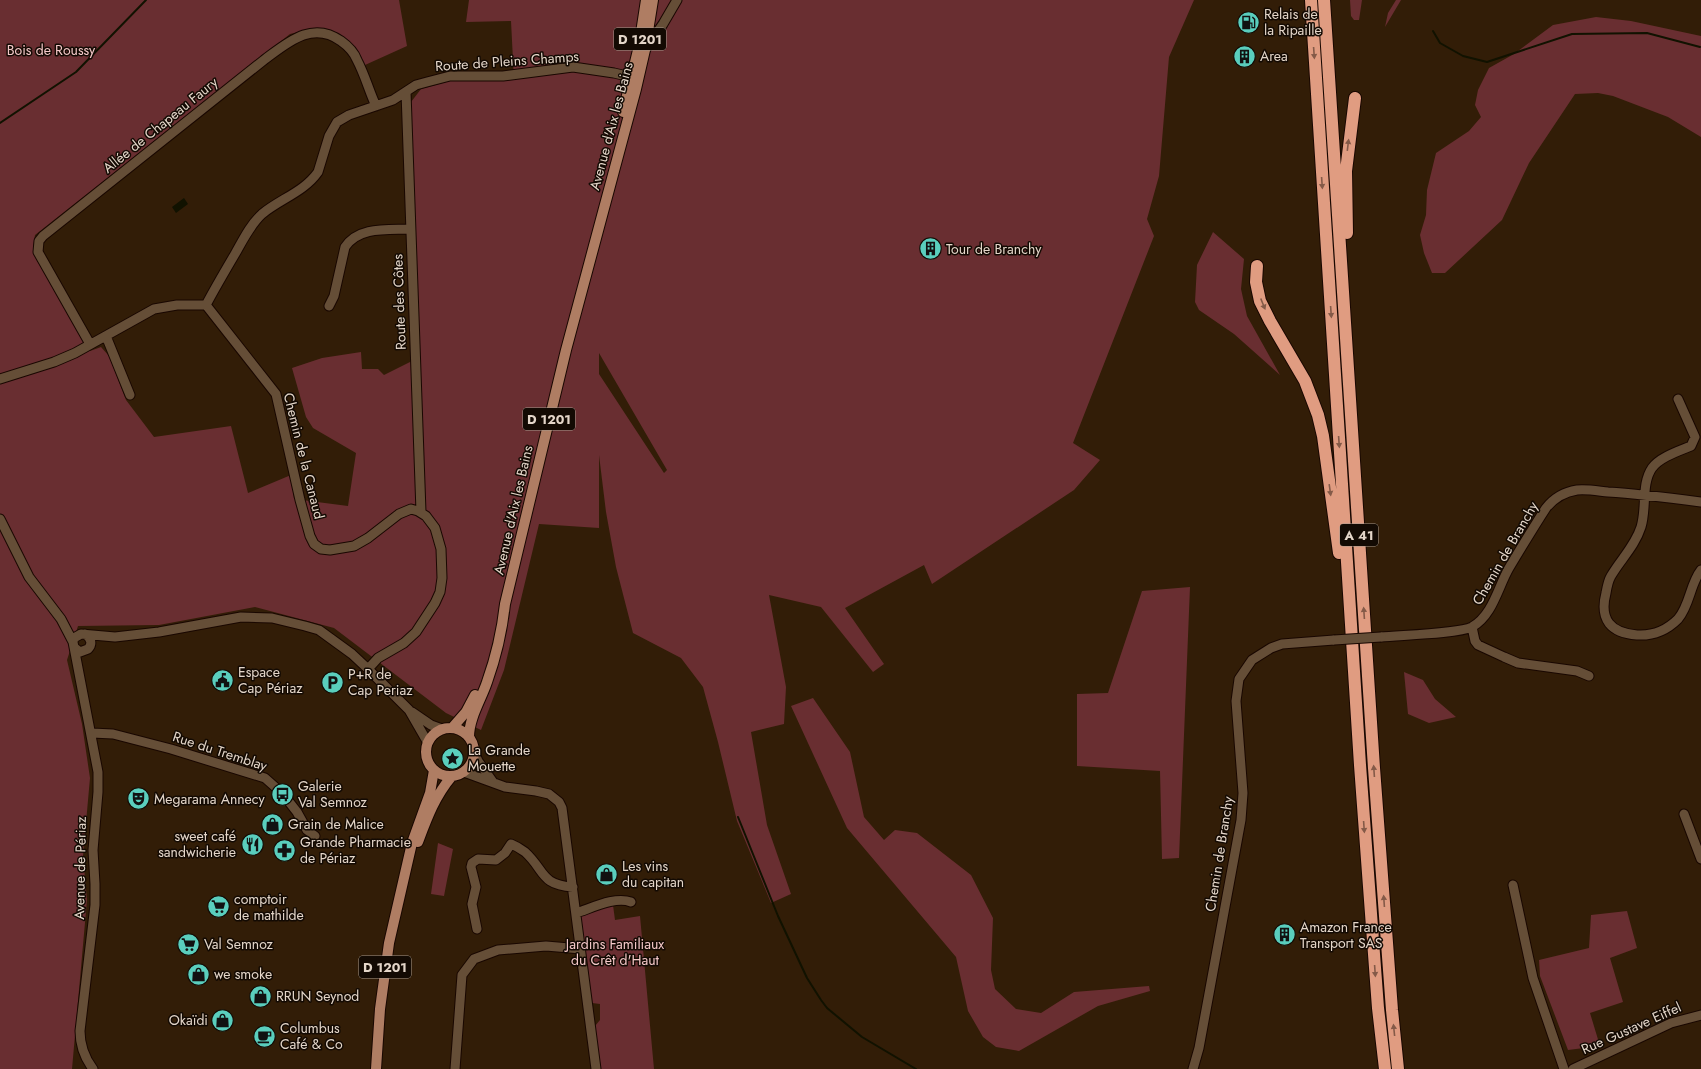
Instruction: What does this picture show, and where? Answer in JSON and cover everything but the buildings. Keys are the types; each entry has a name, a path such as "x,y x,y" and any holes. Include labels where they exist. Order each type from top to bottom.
{"highway":[{"name":"A 41","path":"1311,0 1352,651 1378,1008 1385,1069"},
{"name":"A 41","path":"1324,0 1374,768 1392,1010 1398,1069"},
{"path":"1351,412 1346,171 1355,98"},
{"path":"1257,266 1256,282 1260,301 1305,381 1318,414 1323,436 1352,651"}],"main road":[{"name":"Avenue d'Aix les Bains","path":"596,235 606,183 639,46 646,0"},
{"name":"Avenue d'Aix les Bains","path":"469,737 469,728 493,662 503,624 505,604 566,350 645,50 653,0"},
{"name":"Avenue d'Aix les Bains","path":"447,729 466,712 478,689 497,622 505,604"},
{"path":"447,729 462,731 469,737 474,745 475,754 469,767 464,772 452,776 441,774 434,770 426,754 428,743 434,735 447,729"},
{"path":"407,868 417,827 430,793 434,770"},
{"path":"407,868 434,802 444,785 452,776"},
{"name":"D 1201","path":"376,1069 380,1009 389,943 407,868"}],"street":[{"path":"645,50 677,0"},
{"name":"Allée de Chapeau Faury","path":"90,344 38,252 39,241 43,236 264,60 290,40 301,35 324,33 336,38 348,46 357,59 376,106"},
{"name":"Route de Pleins Champs","path":"206,305 257,219 309,183 319,167 329,136 337,122 349,115 393,100 427,82 450,76 503,76 563,68 584,68 631,77"},
{"name":"Route des Côtes","path":"406,92 421,512"},
{"path":"329,306 334,296 345,246 348,242 358,234 370,231 410,229"},
{"path":"0,379 54,362 106,336 154,309 176,304 206,305"},
{"name":"Chemin de la Canaud","path":"206,305 276,394 300,500 310,536 314,544 321,549 330,550 354,546 368,538 403,511 411,509 421,512"},
{"path":"106,336 130,395"},
{"path":"1678,399 1695,441 1691,446 1657,462 1653,467 1648,478 1642,525 1638,537 1611,577 1608,586 1604,607 1608,623 1616,630 1624,634 1644,636 1658,633 1672,624 1682,612 1697,575 1701,570"},
{"name":"Chemin de Branchy","path":"1193,1069 1199,1048 1241,820 1243,793 1236,701 1239,679 1252,660 1271,648 1282,644 1454,631 1472,627 1489,610 1508,569 1546,508 1557,497 1568,492 1587,490 1646,495 1701,502"},
{"path":"368,669 378,658 404,643 416,632 435,603 440,592 442,578 439,541 430,520 421,512"},
{"path":"0,519 29,576 61,619 91,640 88,649"},
{"path":"115,637 83,634 74,638 74,645 80,652 97,643 115,637 180,629 241,617 272,618 319,630 352,654 409,710 431,725 447,729"},
{"name":"Avenue de Périaz","path":"61,619 74,645 92,733 98,772 98,792 93,838 95,905 80,1031 80,1043 90,1067"},
{"path":"1472,627 1475,641 1478,645 1518,663 1577,671 1589,676"},
{"name":"Avenue de Périaz","path":"80,672 88,649"},
{"path":"409,710 428,743"},
{"name":"Rue du Tremblay","path":"92,733 113,734 257,774 272,783 283,794 297,812 307,830 316,836"},
{"path":"475,754 478,761 493,782"},
{"path":"464,772 505,787 548,794 559,802 564,815 596,1069"},
{"path":"1684,814 1701,859"},
{"path":"477,929 472,904 476,887 471,867 472,863 478,859 496,860 505,853 511,844 525,852 549,882 559,886 573,887"},
{"path":"1513,885 1533,978 1564,1069"},
{"path":"576,913 611,902 631,902"},
{"path":"455,1069 462,975 474,959 498,950 546,946 581,949"},
{"name":"Rue Gustave Eiffel","path":"1573,1069 1671,1022 1701,1015"}],"green space":[{"name":"Bois de Roussy","path":"0,0 399,0 407,46 365,65 350,44 335,32 316,29 290,34 35,235 33,248 35,257 90,351 101,347 109,356 126,400 154,437 231,426 248,493 291,475 294,499 348,506 356,453 313,428 306,417 292,368 322,358 361,352 362,369 378,369 384,375 418,358 411,102 421,89 457,79 514,80 511,21 466,22 469,0 1194,0 1169,57 1159,176 1147,219 1154,236 1073,443 1100,460 1074,490 932,584 924,565 845,608 884,664 873,672 821,607 769,595 786,687 784,724 751,732 767,825 791,894 771,903 737,821 703,687 681,658 633,633 616,567 606,512 599,455 599,528 539,524 504,670 481,730 446,713 334,628 255,607 159,625 78,626 67,660 82,724 90,778 83,856 87,900 72,1069 0,1069","holes":["599,353 667,470 664,473 599,374"]},
{"path":"1350,0 1362,0 1359,20 1354,20 1351,16"},
{"path":"1396,0 1401,0 1385,27 1388,13"},
{"path":"1596,17 1631,21 1701,36 1701,137 1668,117 1613,96 1598,93 1575,94 1529,163 1502,220 1445,273 1432,273 1424,253 1420,235 1426,215 1427,190 1436,153 1469,131 1481,117 1475,105 1478,90 1489,68 1514,54 1553,25"},
{"path":"1213,232 1244,259 1241,289 1247,316 1280,375 1234,334 1199,310 1195,302 1197,265"},
{"path":"1190,587 1179,858 1162,859 1160,771 1077,766 1077,694 1108,693 1142,591"},
{"path":"1404,672 1423,680 1435,699 1456,717 1429,723 1408,714"},
{"path":"813,698 850,752 864,817 884,840 895,830 917,833 971,875 993,918 991,970 995,989 1016,1009 1041,1013 1074,992 1149,986 1150,991 1098,1006 1019,1051 996,1047 983,1037 968,1011 956,957 847,828 791,706"},
{"path":"438,843 453,849 444,896 431,894"},
{"name":"Jardins Familiaux du Crêt d'Haut","path":"613,905 615,920 640,916 654,1069 601,1069 595,1026 600,1020 600,1004 592,1003 581,916"},
{"path":"1627,911 1637,948 1610,958 1623,1002 1590,1013 1600,1046 1568,1050 1540,976 1539,960 1589,948 1591,915"}],"shaded area":[{"path":"184,198 188,204 176,213 172,207"}],"waterway":[{"path":"0,123 76,72 146,0"},
{"path":"1433,31 1440,43 1463,56 1487,62 1572,34 1647,33 1700,47"},
{"path":"738,817 778,916 807,978 821,1000 827,1008 862,1037 916,1069"}],"place":[{"name":"Relais de la Ripaille","path":"1249,22"},
{"name":"Area","path":"1244,56"},
{"name":"Tour de Branchy","path":"930,249"},
{"name":"Espace Cap Périaz","path":"222,680"},
{"name":"P+R de Cap Periaz","path":"333,682"},
{"name":"La Grande Mouette","path":"452,758"},
{"name":"Galerie Val Semnoz","path":"283,794"},
{"name":"Megarama Annecy","path":"139,799"},
{"name":"Grain de Malice","path":"272,824"},
{"name":"sweet café sandwicherie","path":"252,844"},
{"name":"Grande Pharmacie de Périaz","path":"285,850"},
{"name":"Les vins du capitan","path":"606,874"},
{"name":"comptoir de mathilde","path":"219,907"},
{"name":"Amazon France Transport SAS","path":"1285,935"},
{"name":"Val Semnoz","path":"188,944"},
{"name":"we smoke","path":"198,974"},
{"name":"RRUN Seynod","path":"260,996"},
{"name":"Okaïdi","path":"223,1020"},
{"name":"Columbus Café & Co","path":"264,1036"}]}
